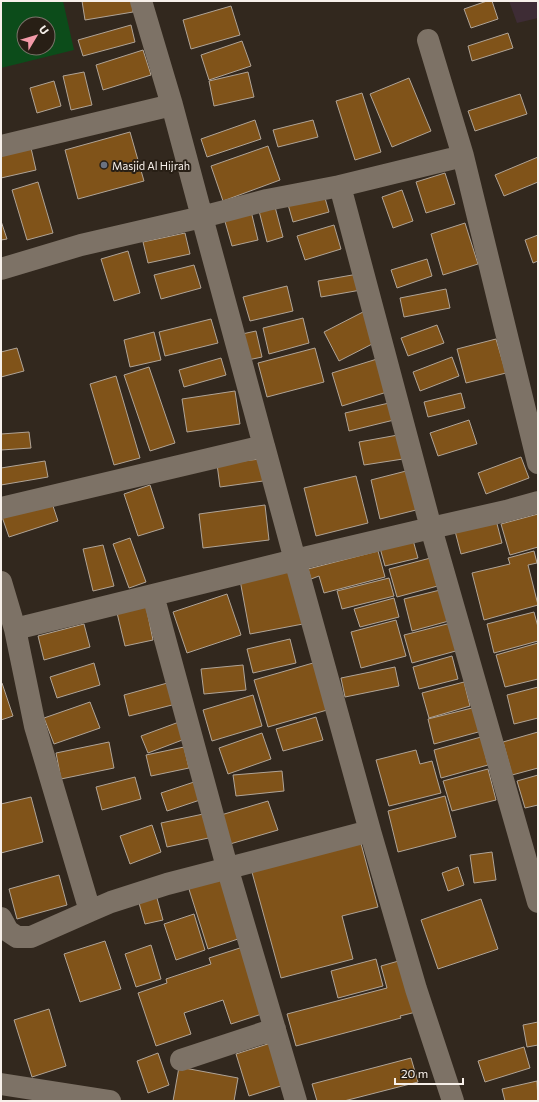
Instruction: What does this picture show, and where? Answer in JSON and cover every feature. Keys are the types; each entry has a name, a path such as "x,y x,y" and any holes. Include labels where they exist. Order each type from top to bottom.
{"street":[{"path":"141,1 172,105 370,831 416,989 452,1101"},
{"path":"428,40 463,156 538,463"},
{"path":"1,146 172,105"},
{"path":"1,269 81,245 202,217 267,200 340,186 463,156"},
{"path":"340,186 431,528 538,902"},
{"path":"1,508 264,446"},
{"path":"12,642 153,595 506,511 538,502"},
{"path":"1,582 12,642 35,726 90,910"},
{"path":"153,595 227,867 296,1101"},
{"path":"1,918 8,931 17,937 31,937 90,910 166,884 370,831"},
{"path":"182,1060 275,1029"},
{"path":"1,1084 110,1101"}],"shaded area":[{"path":"509,1 538,1 538,18 517,23"}],"green space":[{"path":"1,1 63,1 74,50 56,54 56,16 16,16 16,56 50,56 1,68"}],"building":[{"path":"82,1 132,1 133,12 85,20"},
{"path":"487,1 492,1 498,19 471,28 464,9"},
{"path":"231,6 240,35 191,49 183,20"},
{"path":"131,25 135,42 83,56 78,40"},
{"path":"508,33 513,48 472,61 468,46"},
{"path":"242,41 251,66 209,80 201,55"},
{"path":"143,50 151,75 103,90 96,65"},
{"path":"84,72 92,105 71,110 63,76"},
{"path":"248,72 254,97 214,106 209,81"},
{"path":"409,78 431,131 392,147 370,94"},
{"path":"54,81 61,106 37,113 30,88"},
{"path":"362,93 381,152 355,160 336,101"},
{"path":"520,94 527,114 475,131 468,111"},
{"path":"255,120 261,139 207,157 201,139"},
{"path":"313,120 318,137 278,147 273,130"},
{"name":"Masjid Al Hijrah","path":"130,132 144,181 78,199 65,150"},
{"path":"268,146 280,180 223,201 211,166"},
{"path":"31,148 36,170 1,178 1,155"},
{"path":"538,157 538,182 504,196 495,175"},
{"path":"445,173 455,204 426,213 416,182"},
{"path":"38,182 53,233 27,240 12,190"},
{"path":"402,190 413,221 393,228 382,197"},
{"path":"323,191 329,212 293,222 287,201"},
{"path":"274,203 283,237 267,242 258,207"},
{"path":"251,211 258,240 232,246 224,218"},
{"path":"1,221 7,239 1,240"},
{"path":"465,223 478,264 443,275 431,234"},
{"path":"334,225 341,249 305,260 297,236"},
{"path":"185,233 190,254 148,263 143,242"},
{"path":"538,235 538,261 533,263 525,240"},
{"path":"128,251 140,293 114,301 101,259"},
{"path":"427,259 432,276 397,288 391,270"},
{"path":"194,265 201,288 161,299 154,275"},
{"path":"358,274 361,290 321,297 318,281"},
{"path":"287,286 293,311 250,321 243,297"},
{"path":"446,289 450,308 404,317 400,298"},
{"path":"363,312 378,341 339,361 324,332"},
{"path":"303,318 309,343 269,354 263,328"},
{"path":"211,319 218,343 165,356 159,332"},
{"path":"437,325 444,343 408,356 401,338"},
{"path":"256,331 262,357 248,360 242,334"},
{"path":"154,332 161,360 130,367 124,340"},
{"path":"496,339 506,373 466,383 457,349"},
{"path":"17,348 24,371 1,377 1,352"},
{"path":"315,348 324,382 267,397 258,363"},
{"path":"452,357 459,376 420,391 413,372"},
{"path":"221,358 226,375 184,387 179,370"},
{"path":"377,359 387,392 342,406 332,373"},
{"path":"149,367 175,443 150,451 124,375"},
{"path":"116,376 140,458 114,465 90,384"},
{"path":"235,391 240,424 187,432 182,399"},
{"path":"461,393 465,408 428,417 424,402"},
{"path":"389,403 394,420 349,431 345,413"},
{"path":"469,420 477,444 438,456 430,433"},
{"path":"29,432 31,448 1,450 1,434"},
{"path":"398,435 403,459 364,465 359,442"},
{"path":"521,457 529,478 486,494 478,473"},
{"path":"260,459 263,481 220,487 217,464"},
{"path":"45,461 48,477 1,485 1,468"},
{"path":"410,470 420,509 380,519 371,480"},
{"path":"356,476 368,523 316,536 304,488"},
{"path":"150,485 164,528 138,536 124,494"},
{"path":"50,497 58,521 9,537 1,514"},
{"path":"265,505 269,540 203,548 199,514"},
{"path":"538,514 538,547 510,555 501,524"},
{"path":"496,520 502,543 461,554 455,531"},
{"path":"130,538 146,582 129,588 113,544"},
{"path":"413,540 418,558 385,566 380,548"},
{"path":"103,545 114,586 93,591 83,549"},
{"path":"378,551 385,577 324,593 319,576 311,579 308,569"},
{"path":"534,551 537,563 528,565 538,605 484,620 472,573 510,564 508,558"},
{"path":"438,556 445,584 397,597 389,569"},
{"path":"292,570 303,624 250,634 240,580"},
{"path":"389,578 394,596 342,609 337,591"},
{"path":"448,588 456,619 412,631 404,599"},
{"path":"227,594 241,635 187,653 173,612"},
{"path":"394,598 399,617 360,627 354,609"},
{"path":"146,606 153,640 125,646 117,613"},
{"path":"534,612 538,627 538,641 494,653 487,624"},
{"path":"396,620 406,656 361,668 351,632"},
{"path":"455,622 463,649 412,663 404,635"},
{"path":"84,624 90,647 44,660 38,636"},
{"path":"290,639 296,663 253,673 247,649"},
{"path":"538,643 538,679 505,687 496,655"},
{"path":"452,656 458,679 419,689 413,667"},
{"path":"320,661 334,708 268,727 254,680"},
{"path":"94,663 100,685 57,698 50,677"},
{"path":"243,665 246,690 204,694 201,669"},
{"path":"395,667 399,686 345,697 341,678"},
{"path":"171,682 176,704 129,716 124,695"},
{"path":"464,682 470,706 429,718 422,693"},
{"path":"2,683 13,716 1,720 1,684"},
{"path":"538,687 538,718 514,724 507,695"},
{"path":"253,695 262,726 212,741 203,710"},
{"path":"90,702 100,728 54,744 44,718"},
{"path":"476,707 482,731 434,744 428,719"},
{"path":"316,717 323,740 283,751 276,729"},
{"path":"179,722 185,739 148,753 141,736"},
{"path":"538,732 538,768 512,775 503,742"},
{"path":"262,733 271,759 228,774 219,748"},
{"path":"481,737 488,765 441,778 434,750"},
{"path":"109,742 114,768 61,779 56,753"},
{"path":"184,747 189,768 151,776 146,755"},
{"path":"416,750 420,764 432,761 441,793 389,806 376,760"},
{"path":"488,769 496,800 452,811 443,781"},
{"path":"282,771 284,791 236,796 233,775"},
{"path":"538,775 538,805 525,808 517,781"},
{"path":"135,777 141,799 102,810 96,787"},
{"path":"197,781 203,799 167,811 161,793"},
{"path":"445,796 456,837 398,852 388,811"},
{"path":"31,797 43,842 1,853 1,804"},
{"path":"268,801 278,830 230,844 221,815"},
{"path":"208,813 213,837 167,847 161,823"},
{"path":"152,825 161,852 130,864 120,836"},
{"path":"359,836 378,907 342,916 353,959 281,978 250,865"},
{"path":"492,852 496,880 474,883 470,855"},
{"path":"458,867 464,885 448,891 442,873"},
{"path":"59,875 67,905 17,919 9,889"},
{"path":"220,875 241,938 208,949 188,886"},
{"path":"155,891 163,920 145,924 137,896"},
{"path":"481,899 498,949 438,969 421,920"},
{"path":"194,914 205,950 176,960 164,924"},
{"path":"105,941 121,989 80,1002 64,954"},
{"path":"151,945 161,979 136,987 125,954"},
{"path":"246,946 268,1012 231,1024 223,1000 184,1013 191,1034 156,1046 138,993 167,983 166,979 211,964 209,958"},
{"path":"376,959 383,986 338,998 331,971"},
{"path":"402,960 416,1012 400,1016 401,1018 296,1046 287,1014 387,988 381,966"},
{"path":"49,1009 66,1066 32,1077 14,1020"},
{"path":"538,1022 538,1045 527,1047 523,1025"},
{"path":"274,1042 287,1084 249,1096 236,1054"},
{"path":"524,1047 530,1068 485,1082 478,1061"},
{"path":"158,1053 169,1085 148,1093 137,1061"},
{"path":"411,1058 418,1082 344,1101 317,1101 312,1084"},
{"path":"179,1067 238,1078 234,1101 173,1101"},
{"path":"537,1081 538,1101 505,1101 502,1089"}],"place":[{"name":"Masjid Al Hijrah","path":"104,165"}]}
